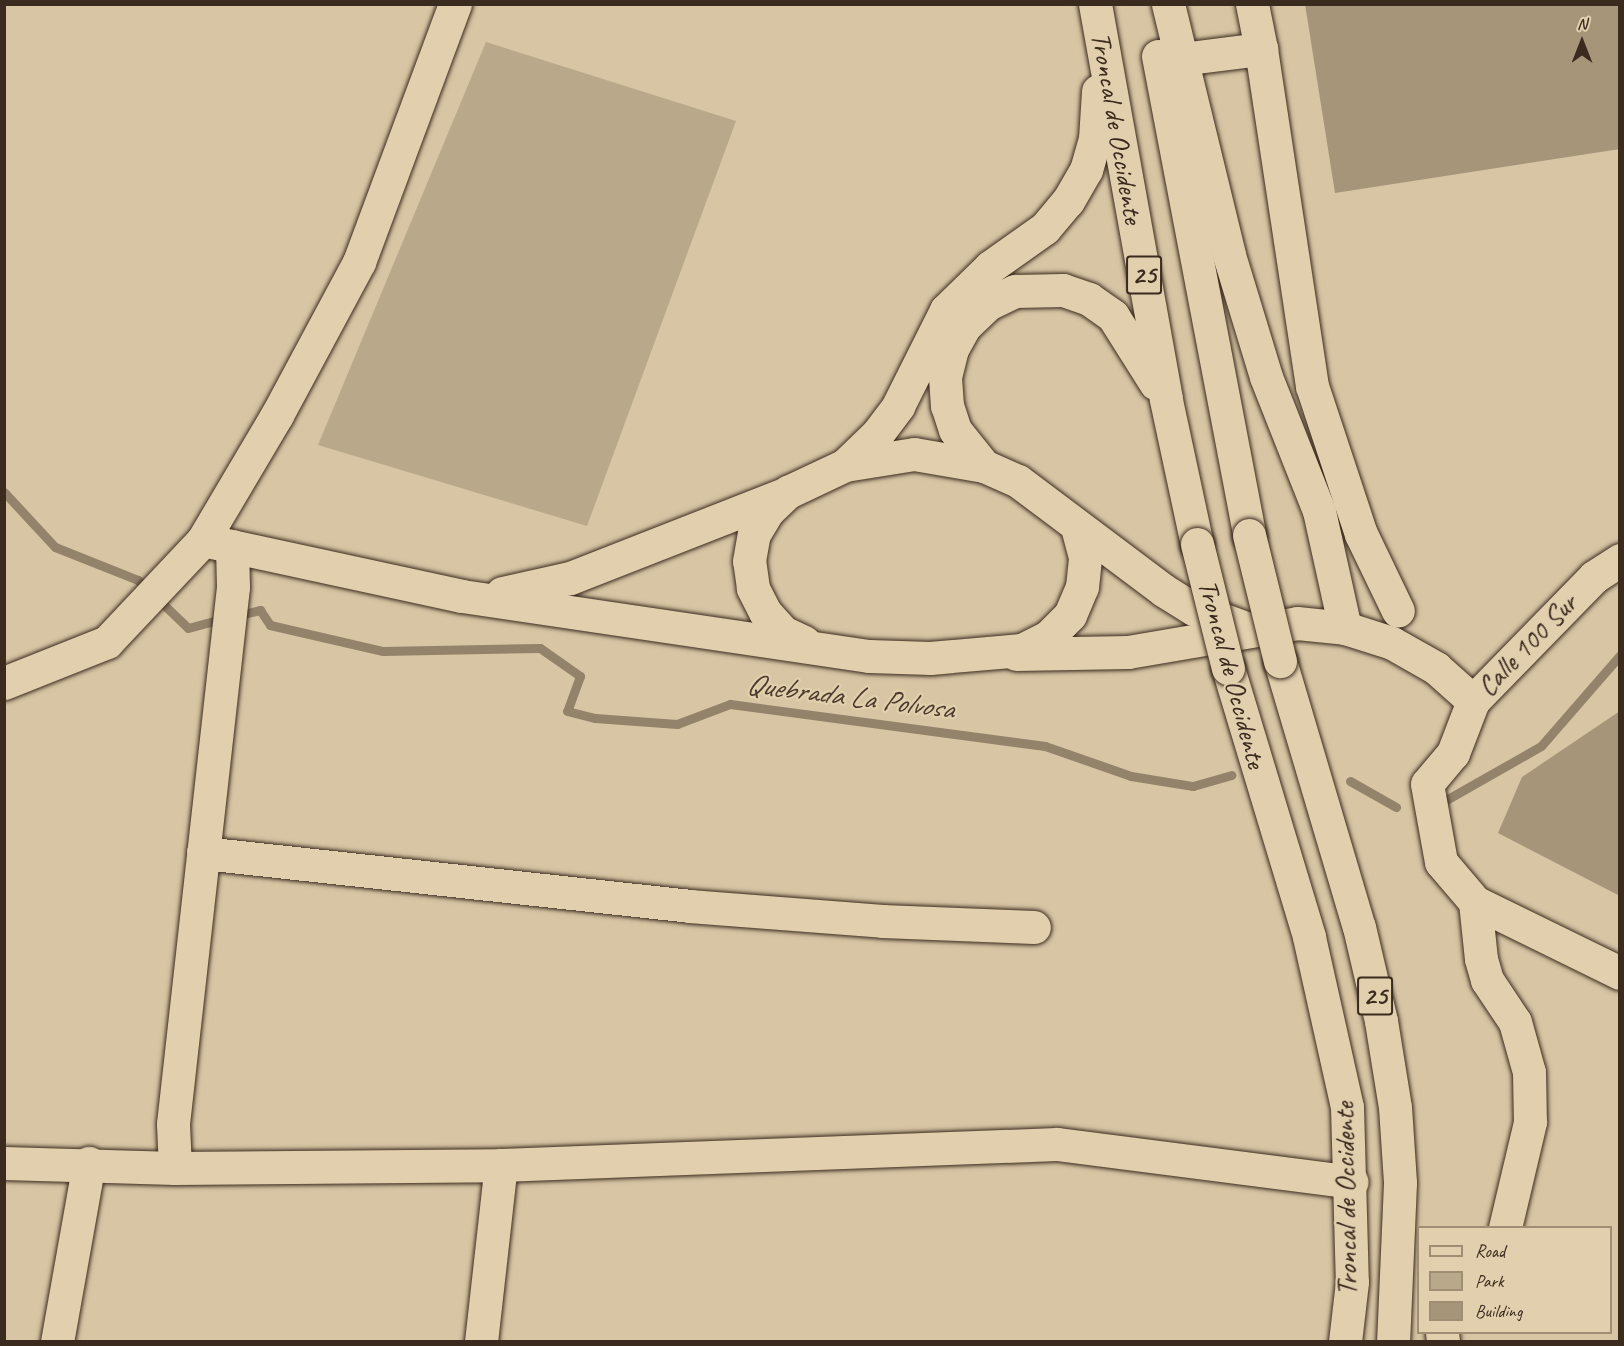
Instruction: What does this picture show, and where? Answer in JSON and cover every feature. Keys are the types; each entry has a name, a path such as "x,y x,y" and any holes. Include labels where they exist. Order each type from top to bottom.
{"main road":[{"path":"4,683 107,642 180,565 218,543 278,415 358,262 455,4"},
{"name":"Troncal de Occidente","path":"1149,4 1249,535 1280,661 1359,927 1381,1021 1395,1107 1400,1183 1393,1341"},
{"path":"1168,4 1229,255 1266,377 1319,511 1345,628"},
{"path":"1252,4 1261,49 1312,386 1362,534 1398,611"},
{"path":"844,465 898,406 946,310 990,267 1020,250 1045,228 1068,201 1086,170 1095,139 1099,100 1096,8"},
{"name":"Troncal de Occidente","path":"1096,8 1166,400 1197,543 1228,668 1332,1027 1347,1107 1352,1182 1352,1282 1345,1341"},
{"path":"1181,59 1261,49"},
{"path":"984,466 955,430 947,406 945,377 952,349 965,326 988,304 1016,291 1063,290 1089,299 1113,316 1166,400"},
{"path":"462,596 523,591 570,578 788,492 844,465 914,454 984,466 1026,487 1077,528 1194,609 1249,629"},
{"path":"788,492 768,511 754,534 750,570 753,588 765,612 783,632 808,644"},
{"path":"218,543 462,596 808,644 869,656 930,658 1022,650 1049,636 1070,615 1083,577 1085,556 1077,528"},
{"path":"175,1168 174,1124 232,587 218,543"},
{"name":"Calle 100 Sur","path":"1475,902 1441,861 1427,784 1453,753 1473,701 1594,577 1620,560"},
{"path":"992,653 1128,652 1249,629 1297,623 1345,628 1401,648 1436,668 1473,701"},
{"path":"203,853 689,906 882,921 1034,927"},
{"path":"1475,902 1620,973"},
{"path":"1475,902 1481,959 1487,980 1515,1022 1529,1072 1530,1122 1505,1226"},
{"path":"4,1163 89,1163 175,1168 501,1165 1057,1144 1352,1182"},
{"path":"57,1341 89,1163"},
{"path":"481,1341 501,1165"}],"green space":[{"path":"486,42 736,121 587,526 318,445"}],"building":[{"path":"1305,4 1620,4 1620,149 1335,193"},
{"path":"1620,711 1620,892 1618,895 1498,833 1522,777"}],"waterway":[{"name":"Quebrada La Polvosa","path":"4,492 55,547 138,580 188,628 222,619"},
{"name":"Quebrada La Polvosa","path":"236,616 260,610 270,625 383,651 540,648 580,676 567,711 595,718 677,724 730,704 1045,746 1131,776 1193,786 1231,775"},
{"name":"Quebrada La Polvosa","path":"1446,800 1541,746 1620,655"},
{"name":"Quebrada La Polvosa","path":"1350,781 1396,807"}]}
